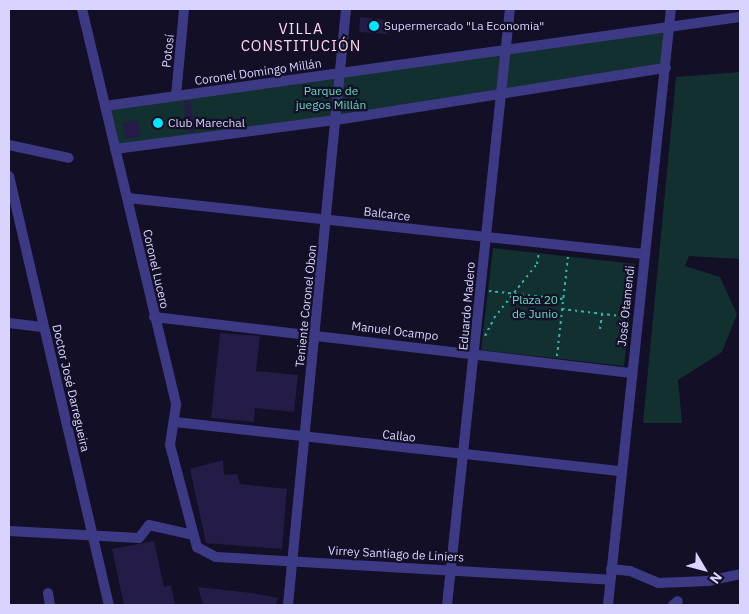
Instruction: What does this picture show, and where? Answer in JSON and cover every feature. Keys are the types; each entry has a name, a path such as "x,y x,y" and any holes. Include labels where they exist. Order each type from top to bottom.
{"street":[{"name":"Coronel Lucero","path":"82,9 176,405 175,422 170,445 193,535"},
{"name":"Potosí","path":"176,96 184,9"},
{"name":"Teniente Coronel Obon","path":"288,605 316,334 346,9"},
{"name":"Eduardo Madero","path":"447,605 461,456 482,291 485,238 503,93 510,9"},
{"name":"José Otamendi","path":"608,605 636,317 666,68 671,9"},
{"name":"Coronel Domingo Millán","path":"105,106 740,17"},
{"path":"115,149 336,120 666,68"},
{"path":"9,145 69,158"},
{"name":"Doctor José Darregueira","path":"9,176 109,605"},
{"name":"Balcarce","path":"128,198 327,219 569,248 644,254"},
{"name":"Manuel Ocampo","path":"154,317 475,350 632,373"},
{"path":"9,324 44,327"},
{"name":"Callao","path":"175,422 461,456 621,471"},
{"path":"9,531 139,538 149,524 193,535"},
{"name":"Virrey Santiago de Liniers","path":"193,535 197,547 208,556 610,580"},
{"path":"611,569 630,571 658,583 708,581 740,574"},
{"path":"48,593 50,605"}],"path":[{"path":"475,350 537,264 539,244"},
{"path":"557,363 569,248"},
{"path":"482,291 563,299"},
{"path":"562,309 636,317"},
{"path":"600,329 602,314"}],"green space":[{"name":"Parque de juegos Millán","path":"669,27 666,68 115,149 105,106"},
{"path":"740,72 740,259 689,256 685,266 720,277 737,314 722,352 678,380 682,423 643,423 676,77"},
{"name":"Plaza 20 de Junio","path":"493,248 635,264 624,366 481,350"}],"building":[{"name":"Supermercado \"La Economia\"","path":"360,17 388,20 387,34 359,32"},
{"path":"191,101 194,132 188,133 184,102"},
{"path":"138,120 140,137 126,139 122,123"},
{"path":"220,333 260,336 256,371 298,375 294,412 255,408 254,422 211,418"},
{"path":"223,460 224,475 237,474 240,484 287,489 282,549 206,543 190,469"},
{"path":"154,541 164,587 171,585 175,605 124,605 112,549"},
{"path":"198,587 278,598 276,605 203,605"}],"place":[{"name":"Supermercado \"La Economia\"","path":"374,26"},
{"name":"Club Marechal","path":"158,123"}],"district":[{"name":"VILLA CONSTITUCIÓN","path":"301,36"}]}
